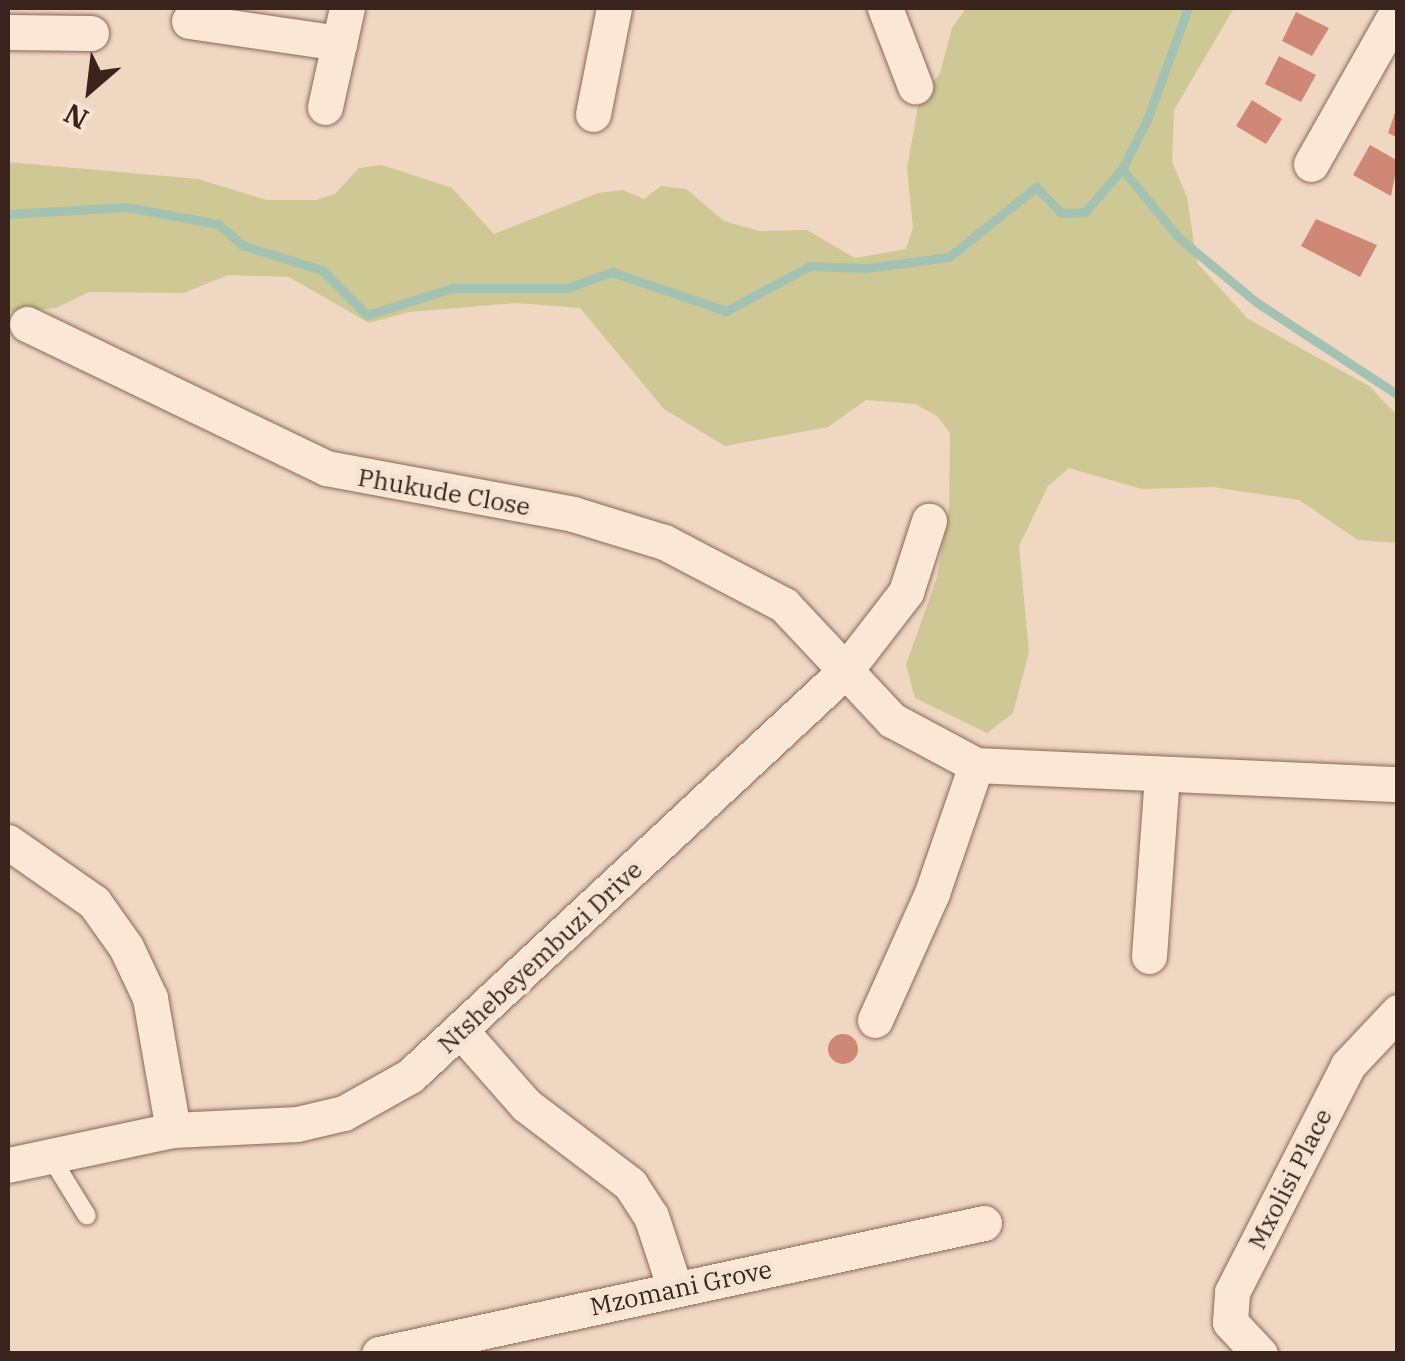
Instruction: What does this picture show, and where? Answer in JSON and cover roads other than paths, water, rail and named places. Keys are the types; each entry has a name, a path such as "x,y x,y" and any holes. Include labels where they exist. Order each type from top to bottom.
{"street":[{"path":"326,106 347,8"},
{"path":"592,114 614,8"},
{"path":"885,8 915,86"},
{"path":"1311,164 1398,10"},
{"path":"190,22 339,43"},
{"path":"8,32 91,33"},
{"name":"Phukude Close","path":"27,324 326,468 573,514 664,542 784,605 846,671"},
{"name":"Ntshebeyembuzi Drive","path":"8,1165 174,1130 297,1124 344,1114 410,1076 846,671 906,592 929,520"},
{"path":"846,671 892,720 976,765 1398,784"},
{"path":"875,1020 932,893 976,765"},
{"path":"1149,956 1162,774"},
{"path":"8,842 94,902 126,946 150,998 174,1130"},
{"name":"Mxolisi Place","path":"1260,1354 1230,1322 1232,1292 1348,1065 1398,1012"},
{"path":"461,1031 526,1105 630,1184 651,1216 675,1289"},
{"name":"Mzomani Grove","path":"379,1354 984,1223"}],"lane":[{"path":"50,1156 87,1216"}],"waterway":[{"path":"8,214 127,207 218,224 242,245 322,270 367,315 452,288 567,288 612,272 726,311 810,266 866,268 949,257 1036,187 1061,213 1085,212 1122,169 1147,120 1188,8"},
{"path":"1122,169 1179,238 1256,302 1398,395"}]}
